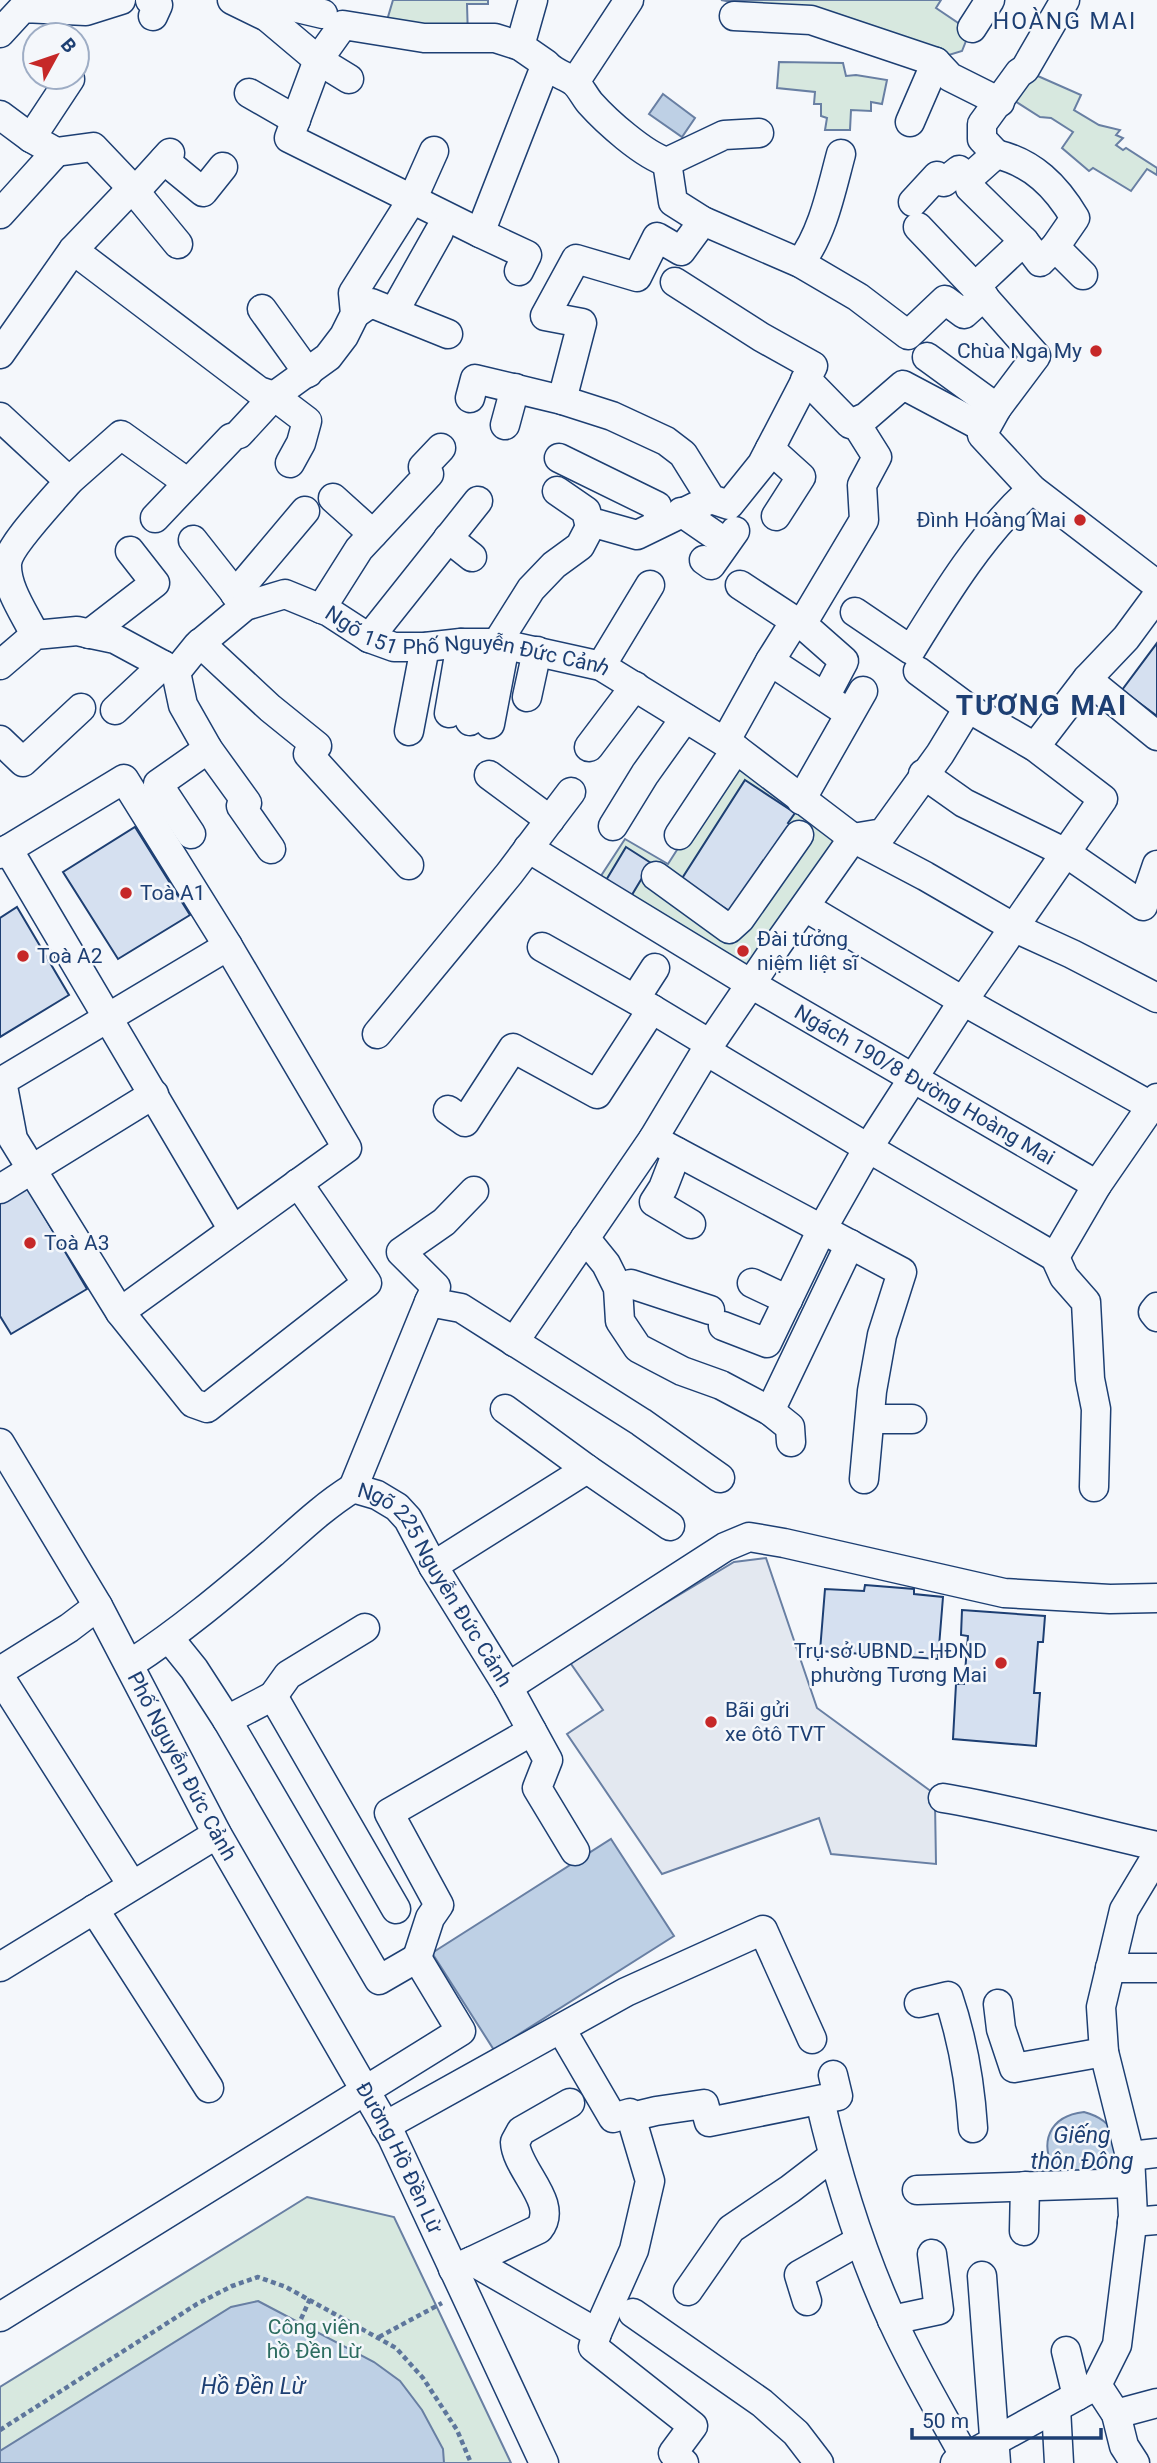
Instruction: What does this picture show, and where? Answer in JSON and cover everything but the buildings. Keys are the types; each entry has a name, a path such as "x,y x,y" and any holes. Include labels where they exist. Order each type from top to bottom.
{"street":[{"path":"0,33 23,8 86,11 121,0"},
{"path":"232,0 267,17 318,60 349,79"},
{"path":"520,46 533,0"},
{"path":"575,82 629,0"},
{"path":"972,28 990,0"},
{"path":"970,188 1024,241 1040,262 1055,247 1075,218 1065,200 1033,168 1013,158 996,154 982,139 982,124 1019,73 1026,69 1065,0"},
{"path":"267,17 276,3 323,14"},
{"path":"742,11 811,20 936,62 950,77 1000,102"},
{"path":"519,271 527,255 289,138 318,60 343,25 424,38 495,38 520,46 553,72 575,82 590,103 654,158 667,162 724,135 759,133"},
{"path":"910,122 936,62"},
{"path":"480,233 546,64"},
{"path":"31,138 62,91"},
{"path":"249,93 296,120"},
{"path":"0,115 31,138 56,152 93,147 132,188 178,244"},
{"path":"355,314 353,293 413,198 434,151"},
{"path":"0,214 56,152"},
{"path":"996,154 968,178 959,170 944,182 937,176 916,214 1035,356 990,418 982,435 1032,489 1157,585"},
{"path":"800,263 811,249 841,155"},
{"path":"0,354 73,250 132,188 141,185 167,156 204,192 223,167"},
{"path":"667,162 673,202 703,221 800,263 858,297 908,335 945,300 964,314 979,292 1024,241"},
{"path":"562,400 594,325 545,316 576,259 637,277 657,237 681,251 703,221"},
{"path":"394,313 439,232"},
{"path":"1055,247 1083,275"},
{"path":"73,250 260,391 274,396 307,421 301,443 290,463"},
{"path":"473,388 515,388 612,416 666,441 683,454 711,499 729,505 762,464 813,366 761,337 675,282"},
{"path":"155,518 274,396 328,357 355,314 371,303 448,334"},
{"path":"262,309 308,373"},
{"path":"926,358 990,418"},
{"path":"804,380 850,424 866,416 903,385 990,418"},
{"path":"505,425 515,388"},
{"path":"0,417 69,481"},
{"path":"679,835 730,746 770,661 799,623 864,520 862,485 877,457 855,422"},
{"path":"35,635 6,583 7,564 10,552 69,481 121,435 188,483"},
{"path":"321,609 359,549 429,474 423,467 441,448"},
{"path":"769,449 801,477 776,516"},
{"path":"559,458 657,506 658,517 672,517 731,537 711,565 704,561"},
{"path":"855,612 911,650 990,534 1032,489"},
{"path":"557,491 586,512 590,527"},
{"path":"333,498 373,534"},
{"path":"486,644 469,719 486,644 554,565 580,546 590,527 598,524 637,535 711,499"},
{"path":"369,638 414,568 449,538 478,501"},
{"path":"193,540 240,600 305,511"},
{"path":"449,538 472,557"},
{"path":"89,634 155,583 130,551"},
{"path":"601,666 650,585"},
{"path":"740,585 799,623 844,660 825,697"},
{"name":"Ngõ 151 Phố Nguyễn Đức Cảnh","path":"115,710 200,643 240,600 285,594 321,609 369,638 394,647 486,644 537,651 601,666 730,746 853,838 1013,927 1157,998"},
{"path":"1035,747 1087,679 1126,639 1157,596"},
{"path":"0,665 35,635 77,631 115,639 170,668 183,705 208,749 247,803 241,806 271,849"},
{"path":"200,643 270,708 317,746 308,754 409,865"},
{"path":"409,731 425,647"},
{"path":"525,697 537,651"},
{"path":"770,661 825,697 856,702 801,800"},
{"path":"618,1288 631,1284 717,1318 767,1343 821,1229 868,1149 963,1001 1103,799 1035,747 968,708 918,671"},
{"path":"1087,679 1157,736"},
{"path":"589,747 635,686"},
{"path":"0,740 23,761 81,708"},
{"path":"514,1342 585,1238 665,1145 708,1048 853,838 883,832 968,708"},
{"path":"612,826 685,718"},
{"path":"191,835 159,784 208,749"},
{"path":"923,774 964,803 1066,853 1143,906 1157,865"},
{"path":"489,775 550,820"},
{"path":"120,1312 347,1148 228,946 124,779 4,852 108,1017 233,1230"},
{"path":"377,1034 509,874 571,792"},
{"path":"656,876 729,929 740,919 799,835"},
{"name":"Ngách 190/8 Đường Hoàng Mai","path":"528,848 751,984 1097,1185"},
{"path":"805,907 963,1001 1154,1102 1097,1185 1055,1257"},
{"path":"740,919 778,944"},
{"path":"228,946 2,1082 13,1139 120,1312 193,1404 207,1408 367,1283 298,1183"},
{"path":"542,947 644,1004 708,1048 868,1149 1055,1257 1064,1277 1086,1302 1090,1379 1096,1409 1094,1488"},
{"path":"448,1110 465,1122 513,1048 597,1094 644,1004 655,968"},
{"path":"0,1189 153,1094"},
{"path":"665,1145 663,1188 654,1202 691,1224"},
{"path":"665,1145 902,1272 882,1335 864,1479"},
{"path":"354,1488 436,1287 401,1252 444,1222 474,1191"},
{"path":"585,1238 606,1265 618,1288 620,1321 638,1348 682,1371 721,1385 770,1410 790,1427 791,1441"},
{"path":"770,1410 850,1244"},
{"path":"752,1283 788,1300"},
{"path":"429,1302 461,1308 641,1422 720,1479"},
{"path":"1157,1307 1153,1312 1157,1317"},
{"path":"505,1409 670,1526"},
{"path":"870,1419 912,1419"},
{"name":"Phố Nguyễn Đức Cảnh","path":"0,1443 98,1606 217,1834 366,2089"},
{"path":"433,1566 587,1469"},
{"name":"Ngõ 225 Nguyễn Đức Cảnh","path":"130,1664 169,1638 332,1501 354,1488 377,1495 397,1507 408,1519 433,1566 508,1687 725,1547 749,1537 784,1542 1004,1593 1110,1600 1157,1598"},
{"path":"0,1671 69,1628 98,1606"},
{"path":"227,1720 273,1696 288,1675 365,1628"},
{"path":"169,1638 194,1668 227,1720 379,1980 417,1958 430,1918 439,1905 389,1813 532,1731"},
{"path":"0,1677 132,1885"},
{"path":"508,1687 548,1760 537,1788 575,1851"},
{"path":"273,1696 396,1909"},
{"path":"943,1798 1011,1809 1157,1846"},
{"path":"0,1967 217,1834"},
{"path":"820,2101 833,2156 859,2241 892,2320 960,2460 995,2452 1077,2396 1117,2345 1144,2221 1139,2164 1104,2052 1101,2007 1124,1910 1157,1855"},
{"path":"93,1909 209,2088"},
{"path":"385,2126 626,1992 763,1930 812,2039"},
{"path":"366,2089 410,2065 461,2031 417,1958"},
{"path":"1110,1968 1157,1968"},
{"path":"919,2003 948,1996 961,2035 970,2080 973,2128"},
{"path":"961,2035 1000,2016 1014,2068 1104,2052"},
{"path":"561,2029 613,2118 630,2113 650,2181 634,2250 593,2347 693,2426 673,2453 684,2463"},
{"path":"631,2117 656,2110 705,2104 709,2122 820,2101 838,2096 833,2075"},
{"name":"Đường Hồ Đền Lừ","path":"0,2317 366,2089 462,2265 544,2463"},
{"path":"462,2265 539,2229 544,2222 545,2208 518,2155 515,2142 521,2131 570,2103"},
{"path":"688,2291 731,2229 833,2156"},
{"path":"918,2190 1025,2186 1139,2164"},
{"path":"1024,2231 1025,2186"},
{"path":"807,2301 799,2275 859,2241"},
{"path":"892,2320 939,2310 932,2254"},
{"path":"462,2265 597,2333"},
{"path":"982,2276 995,2452"},
{"path":"633,2313 762,2403 796,2432 819,2463"},
{"path":"1059,2463 1077,2396 1066,2351"},
{"path":"1077,2396 1116,2414 1157,2403"},
{"path":"1116,2414 1124,2446 1135,2463"}],"path":[{"path":"0,2430 197,2304 232,2286 258,2277 310,2299 396,2348 423,2378 457,2430 471,2463"},
{"path":"301,2319 310,2299"},
{"path":"378,2337 447,2301"}],"green space":[{"path":"393,0 488,0 488,4 467,4 468,38 385,27"},
{"path":"721,0 941,0 936,8 970,31 962,51 939,58 788,13"},
{"path":"779,62 843,63 846,76 887,80 882,104 871,102 871,111 851,110 850,130 825,130 827,118 821,116 821,104 814,104 815,92 777,88"},
{"path":"1031,73 1081,95 1074,110 1099,125 1120,130 1116,135 1123,138 1116,145 1123,150 1126,148 1157,168 1157,175 1147,169 1131,191 1093,168 1089,171 1062,148 1073,132 1051,118 1040,117 1007,96"},
{"path":"737,756 839,839 747,977 597,882 625,839 668,864"},
{"name":"Công viên hồ Đền Lừ","path":"307,2197 394,2217 511,2463 0,2463 0,2387"}],"shaded area":[{"name":"Bãi gửi xe ôtô TVT","path":"766,1558 817,1708 932,1792 935,1803 936,1864 831,1854 819,1818 662,1874 567,1734 603,1710 569,1661 734,1562"}],"water":[{"path":"663,94 695,118 682,137 649,114"},
{"path":"611,1839 674,1936 494,2050 432,1953"},
{"name":"Giếng thôn Đông","path":"1084,2112 1103,2121 1114,2135 1116,2153 1113,2163 1108,2173 1056,2172 1048,2151 1050,2133 1062,2119"},
{"name":"Hồ Đền Lừ","path":"258,2301 374,2362 400,2381 422,2410 443,2449 444,2463 0,2463 0,2451 231,2307"}],"place":[{"name":"Chùa Nga My","path":"1096,351"},
{"name":"Đình Hoàng Mai","path":"1080,520"},
{"name":"Toà A1","path":"126,893"},
{"name":"Đài tưởng niệm liệt sĩ","path":"743,951"},
{"name":"Toà A2","path":"23,956"},
{"name":"Toà A3","path":"30,1243"},
{"name":"Trụ sở UBND - HĐND phường Tương Mai","path":"1001,1663"},
{"name":"Bãi gửi xe ôtô TVT","path":"711,1722"}],"district":[{"name":"HOÀNG MAI","path":"1065,21"},
{"name":"TƯƠNG MAI","path":"1042,705"}]}
